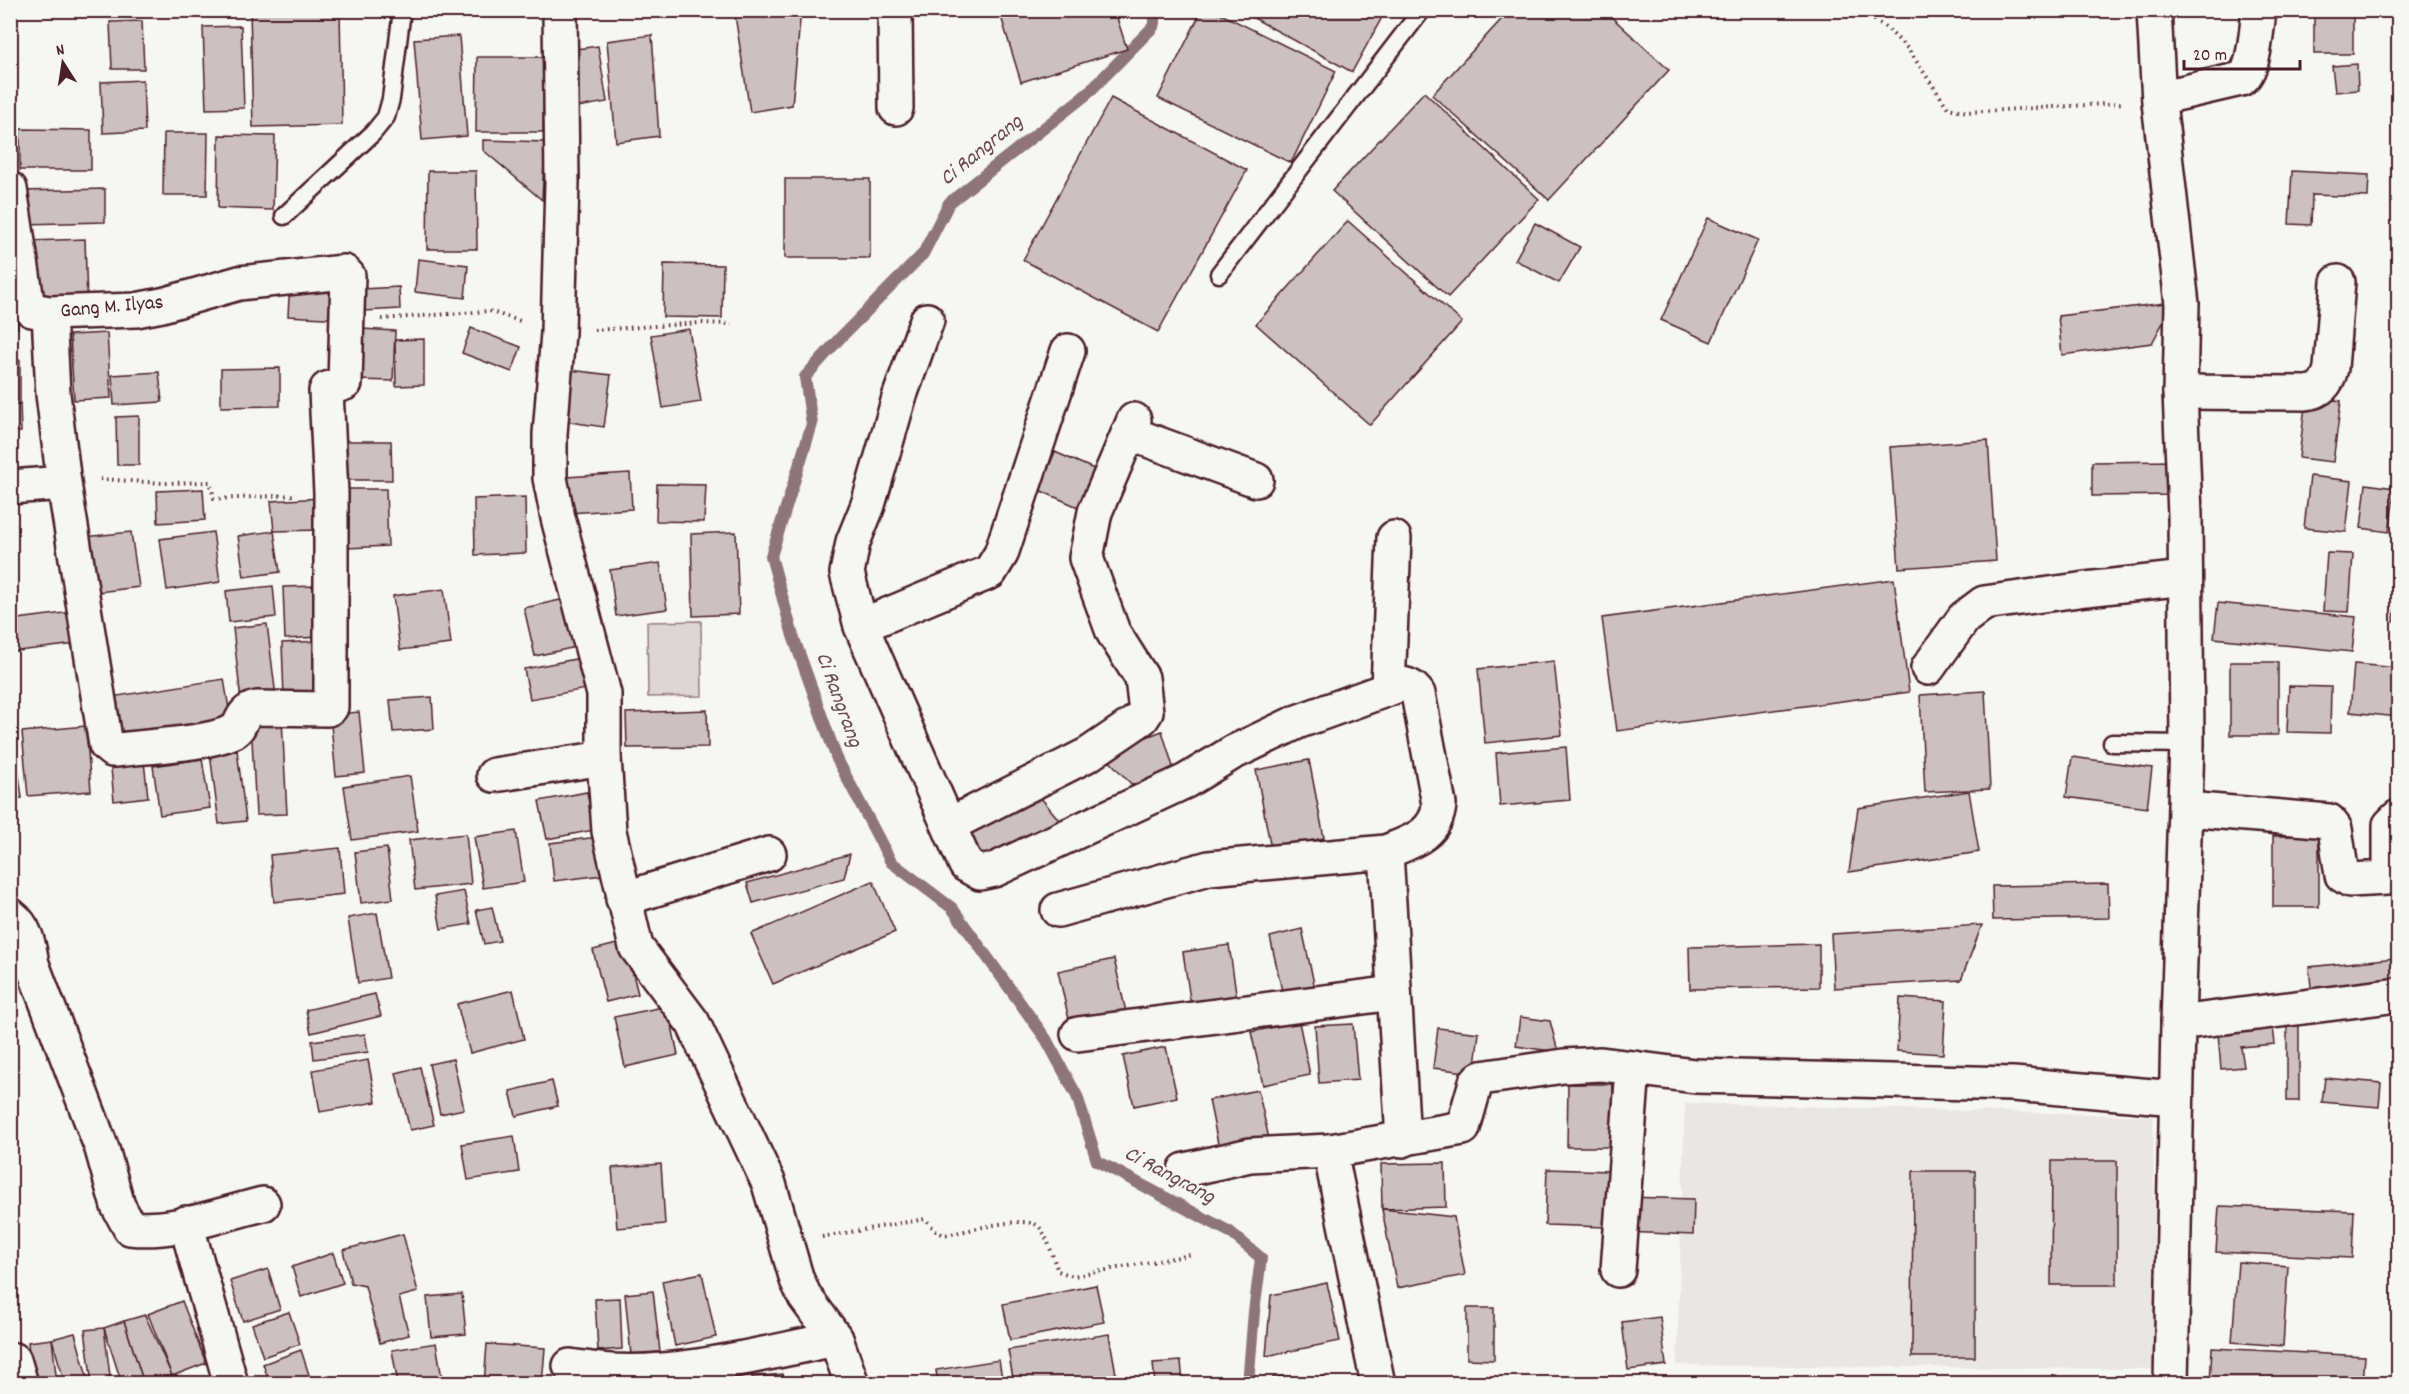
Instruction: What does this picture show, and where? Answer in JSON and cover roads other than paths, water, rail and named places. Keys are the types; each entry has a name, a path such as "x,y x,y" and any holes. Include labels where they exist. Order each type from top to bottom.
{"street":[{"path":"560,10 562,182 558,333 550,434 550,478 558,518 604,694 606,811 623,898 636,946 693,1023 759,1160 769,1184 797,1280 806,1297 836,1339 852,1383"},
{"path":"895,10 896,108"},
{"path":"2154,10 2159,100 2182,304 2180,392 2187,744 2176,1098 2171,1383"},
{"path":"2159,100 2241,79 2245,76 2250,66 2259,12"},
{"name":"Gang M. Ilyas","path":"10,189 27,302 32,310 49,313 136,310 258,280 344,272 348,276 345,383 326,391 331,493 331,707 328,709 257,708 249,710 241,718 238,729 232,733 200,740 112,750 106,745 64,483"},
{"path":"2180,392 2306,393 2317,390 2329,377 2331,368 2338,282"},
{"path":"10,487 64,483 53,394 49,313"},
{"path":"927,320 899,398 868,505 853,542 847,573 861,626 969,869 980,873 994,870 1186,781 1232,753 1296,722 1407,684 1412,686 1418,694 1439,804 1435,822 1428,832 1386,852 1209,868 1058,910"},
{"path":"861,626 990,572 1001,554 1068,351"},
{"path":"949,825 1089,754 1142,718 1146,712 1142,678 1113,632 1086,558 1095,512 1131,427 1256,480"},
{"path":"1388,689 1394,538"},
{"path":"1928,668 1964,618 1984,603 2185,578"},
{"path":"494,775 604,758"},
{"path":"2186,809 2329,822 2335,829 2342,875 2350,880 2387,878 2390,871 2390,825 2398,817"},
{"path":"1386,852 1403,1140"},
{"path":"623,898 769,855"},
{"path":"10,915 20,922 28,940 32,964 102,1149 122,1216 130,1228 148,1230 263,1204"},
{"path":"1078,1034 1394,993"},
{"path":"2178,1023 2398,994"},
{"path":"1185,1170 1250,1155 1330,1151 1463,1128 1476,1082 1481,1078 1564,1066 1601,1064 1695,1076 2013,1084 2176,1098"},
{"path":"1618,1270 1633,1068"},
{"path":"1330,1151 1378,1383"},
{"path":"186,1223 225,1382"},
{"path":"570,1366 612,1371 674,1368 836,1339"}],"lane":[{"path":"284,216 373,133 386,117 392,99 402,10"},
{"path":"1219,274 1422,10"},
{"path":"2112,743 2187,744"}],"waterway":[{"name":"Ci Rangrang","path":"1157,10 1153,27 1087,94 949,203 923,254 805,377 812,424 771,556 793,636 837,759 891,862 952,908 1046,1039 1077,1096 1097,1161 1230,1232 1261,1258 1248,1384"}]}
